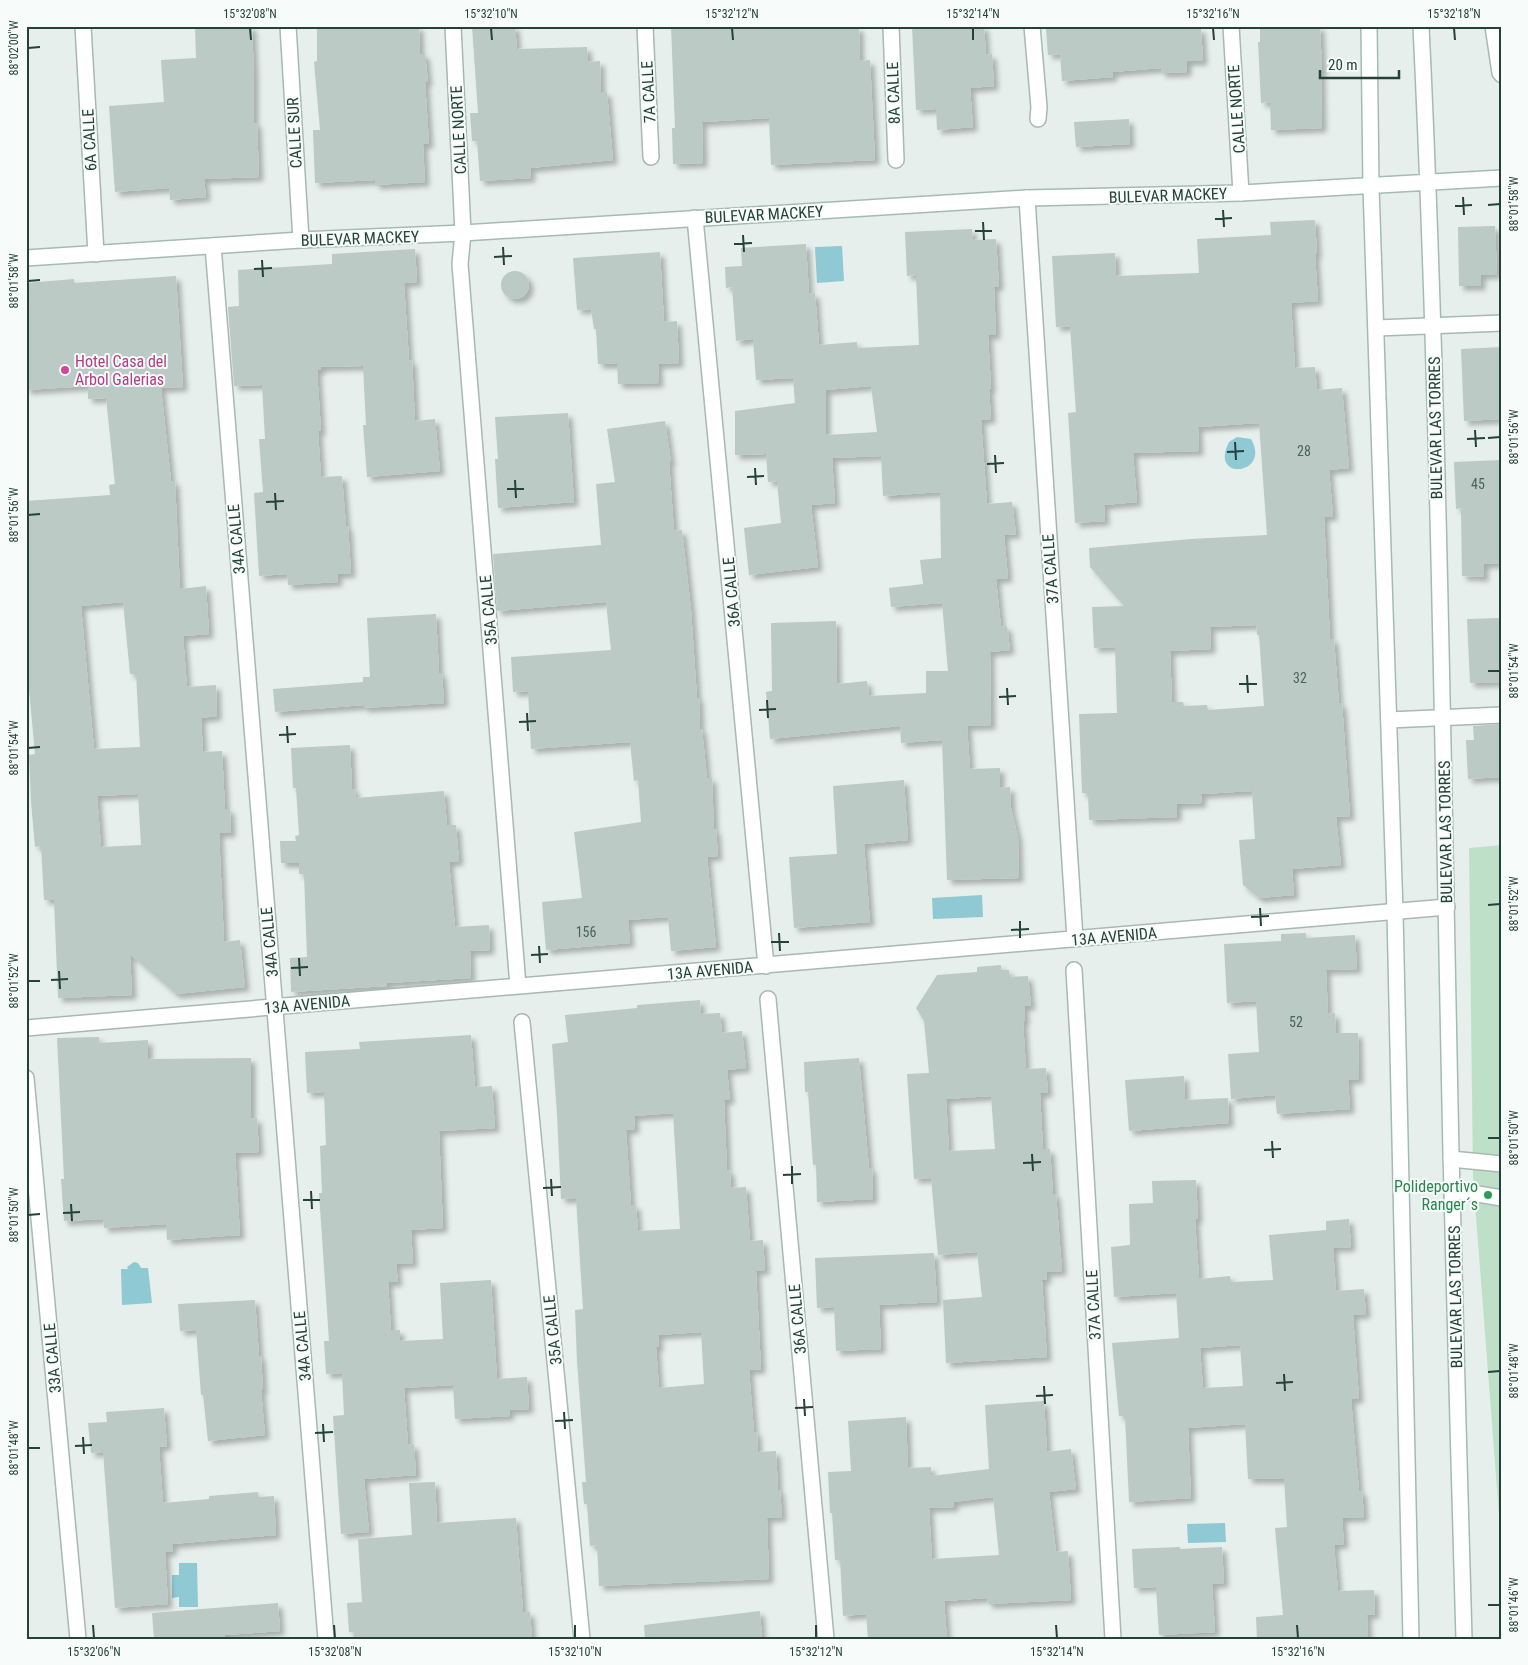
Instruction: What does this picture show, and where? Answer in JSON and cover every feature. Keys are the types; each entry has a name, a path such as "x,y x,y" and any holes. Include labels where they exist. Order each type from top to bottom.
{"street":[{"name":"6A CALLE","path":"83,26 96,254"},
{"name":"CALLE SUR","path":"288,26 301,240"},
{"name":"CALLE NORTE","path":"453,26 463,233"},
{"name":"7A CALLE","path":"645,26 651,157"},
{"name":"8A CALLE","path":"890,26 896,160"},
{"path":"1032,26 1039,107 1038,119"},
{"name":"CALLE NORTE","path":"1231,26 1241,193"},
{"path":"1369,26 1371,186 1395,912 1411,1639"},
{"name":"BULEVAR LAS TORRES","path":"1421,26 1433,325 1451,1159 1464,1639"},
{"path":"1492,26 1500,73 1502,75"},
{"name":"BULEVAR MACKEY","path":"26,258 301,240 463,233 1027,198 1241,193 1502,178"},
{"name":"37A CALLE","path":"1027,198 1075,939"},
{"name":"36A CALLE","path":"695,218 766,966"},
{"name":"35A CALLE","path":"463,233 460,264 518,986"},
{"name":"34A CALLE","path":"213,246 326,1639"},
{"path":"1377,328 1502,323"},
{"path":"1389,720 1502,715"},
{"name":"13A AVENIDA","path":"26,1028 1447,907"},
{"name":"37A CALLE","path":"1074,970 1113,1639"},
{"name":"36A CALLE","path":"768,999 826,1639"},
{"name":"35A CALLE","path":"522,1022 582,1639"},
{"name":"33A CALLE","path":"26,1078 78,1639"},
{"path":"1451,1159 1502,1164"},
{"path":"1453,1190 1502,1198"}],"green space":[{"name":"Polideportivo Ranger´s","path":"1502,845 1502,1577 1501,1541 1473,1177 1469,848"}],"water":[{"path":"842,246 844,281 817,283 815,247"},
{"path":"1237,437 1251,439 1255,451 1253,460 1248,466 1240,469 1232,468 1227,463 1225,455 1229,442"},
{"path":"982,895 983,917 933,919 932,898"},
{"path":"134,1262 138,1263 141,1268 148,1268 152,1303 122,1305 121,1269 128,1269 127,1267"},
{"path":"1225,1523 1226,1542 1188,1543 1187,1524"},
{"path":"179,1563 197,1563 198,1607 179,1607 179,1597 172,1598 172,1575 179,1575"}],"building":[{"path":"195,26 252,26 254,123 257,123 259,177 204,179 206,197 170,200 169,188 115,192 109,106 164,102 161,60 196,58"},
{"path":"317,26 419,26 420,54 425,54 428,82 425,82 429,144 423,144 425,182 375,185 375,180 315,183 313,130 320,130 314,62 317,61"},
{"path":"472,26 515,26 517,49 587,47 588,62 600,61 601,92 607,92 613,160 530,168 531,178 480,181 477,141 472,141 470,113 478,113"},
{"path":"671,26 859,27 860,61 870,60 875,160 771,165 769,118 702,122 703,163 673,164 672,128 675,128"},
{"path":"912,26 984,26 986,55 992,54 994,86 970,88 973,127 937,130 936,109 916,110"},
{"path":"1082,26 1187,26 1187,29 1201,28 1203,61 1187,61 1187,72 1161,73 1161,68 1112,72 1113,77 1062,81 1060,54 1048,55 1046,29"},
{"path":"1320,26 1322,128 1271,130 1270,102 1261,103 1258,42 1260,42 1260,29"},
{"path":"1129,119 1130,144 1076,147 1074,122"},
{"path":"1315,220 1318,301 1291,303 1295,368 1315,367 1317,390 1342,388 1349,468 1329,470 1333,516 1324,517 1330,639 1334,639 1339,704 1342,703 1350,816 1336,817 1341,865 1292,869 1294,895 1259,898 1243,885 1239,840 1255,839 1252,791 1201,794 1202,803 1177,804 1177,817 1089,820 1088,793 1082,793 1079,714 1117,713 1115,647 1094,648 1092,607 1124,606 1090,567 1089,548 1191,539 1267,535 1259,423 1198,427 1199,451 1133,453 1137,502 1104,505 1105,521 1075,523 1068,413 1076,412 1070,326 1056,327 1052,256 1115,253 1116,276 1199,273 1197,239 1271,235 1270,222","holes":["1256,625 1257,635 1259,635 1264,706 1208,710 1207,705 1184,706 1183,702 1172,702 1170,651 1211,649 1210,627"]},
{"path":"1495,226 1497,274 1481,275 1481,286 1459,286 1458,227"},
{"path":"972,229 973,240 996,239 999,286 994,287 996,335 988,335 991,419 981,420 987,504 1012,502 1016,534 1004,535 1008,578 996,579 1001,627 1007,626 1010,650 990,652 991,725 967,726 970,769 1000,768 1000,788 1010,787 1011,808 1018,838 1019,878 947,880 942,740 901,743 900,726 770,739 766,692 772,691 771,623 836,621 837,684 867,681 869,696 926,693 926,671 948,671 942,603 891,607 889,588 923,584 920,560 941,558 940,492 883,496 881,456 832,458 835,503 811,505 818,567 749,575 744,528 781,523 777,481 768,482 766,454 735,455 735,411 795,403 793,378 756,380 753,339 736,341 732,287 726,288 725,267 742,266 741,248 806,244 809,294 815,293 819,345 857,342 857,348 919,345 916,275 907,276 905,232","holes":["871,386 877,432 826,435 826,390"]},
{"path":"415,249 417,282 404,283 409,361 412,360 415,421 435,419 440,471 367,477 363,425 366,425 363,366 321,367 321,370 317,370 321,431 318,431 321,477 342,476 351,573 337,574 338,582 288,585 287,574 259,576 254,493 263,492 259,439 265,439 262,385 234,386 228,307 239,306 238,270 332,264 332,254"},
{"path":"660,252 664,322 677,321 679,363 658,364 659,383 618,384 617,364 598,364 596,329 594,329 591,309 577,310 573,258"},
{"path":"515,271 525,275 529,285 525,295 515,299 505,295 501,285 505,275"},
{"path":"176,276 183,387 161,388 171,481 175,481 180,589 206,586 209,634 183,636 187,687 216,685 217,716 201,718 203,752 222,751 225,809 230,809 231,833 219,833 224,942 240,940 245,987 176,994 130,954 132,995 58,998 54,900 44,900 41,846 35,847 31,802 29,755 35,754 26,657 26,501 110,495 109,485 115,484 106,398 88,399 88,386 26,390 26,283 74,279 74,283","holes":["123,602 130,674 136,674 140,747 94,749 81,606","138,794 141,845 101,847 97,796"]},
{"path":"1502,347 1502,419 1464,421 1461,349"},
{"path":"568,413 574,502 498,508 495,459 498,459 495,417"},
{"path":"665,421 671,462 669,462 674,531 682,530 691,610 697,698 699,698 700,729 702,729 707,778 712,778 714,830 716,829 718,856 707,857 716,947 671,951 668,917 628,920 630,943 546,950 542,902 582,898 574,832 641,822 638,780 634,781 630,742 531,749 528,691 513,692 511,657 611,650 606,602 497,611 493,554 601,545 596,484 615,482 607,429"},
{"path":"1502,460 1502,563 1484,564 1484,577 1462,576 1461,508 1456,509 1454,462"},
{"path":"436,614 439,673 442,673 444,703 364,708 364,705 275,712 273,689 363,682 363,677 370,677 367,618"},
{"path":"1502,618 1502,682 1470,683 1467,619"},
{"path":"1502,724 1502,777 1468,779 1466,740 1474,740 1473,726"},
{"path":"350,745 352,789 355,789 356,798 444,791 447,825 456,825 459,861 449,862 455,927 489,925 490,950 470,951 471,978 387,983 387,986 291,992 290,958 307,957 304,874 299,874 299,863 281,863 280,841 296,841 295,836 299,835 296,788 293,788 291,748"},
{"path":"904,780 908,840 864,844 870,922 794,928 789,857 837,854 833,786"},
{"path":"1306,933 1306,938 1355,935 1357,969 1326,970 1328,1014 1335,1013 1336,1033 1358,1033 1359,1079 1348,1080 1350,1109 1277,1114 1275,1095 1231,1099 1228,1054 1259,1052 1256,1001 1227,1003 1224,944 1281,941 1281,934"},
{"path":"1001,965 1001,970 1009,970 1009,977 1028,976 1031,1006 1024,1006 1025,1020 1023,1021 1026,1069 1046,1068 1048,1093 1040,1093 1043,1149 1050,1149 1053,1194 1056,1194 1062,1271 1046,1272 1047,1279 1042,1280 1047,1357 946,1363 943,1300 982,1297 977,1252 938,1255 931,1178 914,1179 907,1074 929,1073 924,1021 916,1008 937,975 977,972 977,967","holes":["991,1096 995,1149 949,1151 946,1099"]},
{"path":"700,1000 701,1014 720,1013 722,1033 742,1031 746,1068 727,1070 730,1100 724,1100 727,1171 730,1170 731,1188 746,1187 750,1241 763,1240 765,1270 756,1271 761,1369 749,1370 754,1432 757,1432 758,1452 776,1451 778,1490 780,1490 782,1517 767,1518 769,1579 599,1586 597,1545 590,1546 587,1504 584,1504 582,1482 586,1482 575,1310 583,1309 576,1198 561,1199 552,1044 568,1042 565,1015 637,1008 637,1005","holes":["673,1113 680,1229 638,1231 636,1205 631,1205 626,1130 635,1129 634,1116","701,1332 704,1384 659,1388 656,1347 659,1347 658,1335"]},
{"path":"471,1035 475,1087 492,1086 495,1128 439,1131 443,1228 411,1230 413,1263 396,1264 398,1282 388,1282 391,1330 400,1330 400,1341 443,1339 440,1283 491,1280 497,1379 527,1377 529,1409 509,1410 510,1416 455,1419 453,1385 404,1388 408,1445 414,1444 416,1475 364,1479 369,1532 341,1534 333,1416 344,1415 342,1373 326,1374 324,1341 329,1341 319,1193 322,1193 320,1146 326,1145 324,1092 307,1093 305,1052 360,1049 359,1042"},
{"path":"99,1037 99,1043 148,1040 148,1059 251,1058 251,1119 257,1118 259,1152 235,1153 240,1235 167,1240 166,1224 104,1228 103,1219 64,1221 61,1179 64,1179 57,1038"},
{"path":"859,1058 869,1168 872,1168 873,1199 817,1202 816,1165 813,1165 808,1092 805,1092 804,1062"},
{"path":"1184,1076 1185,1100 1228,1098 1229,1123 1129,1131 1125,1080"},
{"path":"1196,1180 1198,1219 1195,1219 1199,1279 1230,1276 1231,1282 1273,1280 1269,1235 1326,1230 1326,1221 1349,1219 1351,1247 1333,1248 1336,1291 1364,1289 1366,1314 1353,1315 1359,1399 1351,1399 1359,1491 1362,1491 1364,1517 1342,1518 1344,1544 1334,1545 1338,1591 1374,1590 1375,1614 1367,1615 1368,1639 1257,1639 1256,1617 1283,1615 1275,1528 1287,1527 1284,1479 1248,1479 1245,1424 1188,1428 1191,1498 1129,1502 1125,1416 1119,1416 1112,1343 1179,1338 1176,1293 1114,1297 1111,1247 1130,1245 1129,1204 1153,1203 1152,1181","holes":["1240,1345 1243,1386 1203,1388 1200,1348"]},
{"path":"934,1253 937,1302 879,1305 881,1349 836,1351 834,1307 817,1308 815,1258"},
{"path":"255,1300 259,1356 261,1356 263,1390 261,1390 265,1435 208,1441 203,1395 201,1395 196,1330 180,1331 178,1304"},
{"path":"1044,1401 1047,1452 1071,1449 1076,1489 1049,1492 1056,1552 1068,1551 1071,1600 988,1604 987,1598 944,1601 947,1639 868,1639 866,1614 843,1616 840,1560 835,1560 832,1513 830,1513 828,1472 851,1471 848,1421 906,1417 908,1468 931,1467 931,1476 989,1469 985,1405","holes":["993,1497 999,1555 932,1559 929,1508 954,1507 954,1502"]},
{"path":"164,1408 167,1446 159,1447 163,1503 209,1499 209,1496 258,1492 259,1497 274,1496 276,1535 172,1544 173,1551 165,1552 168,1604 115,1608 103,1452 91,1453 88,1423 107,1422 106,1412"},
{"path":"435,1482 437,1523 516,1518 523,1612 530,1612 532,1639 354,1639 354,1632 349,1632 347,1603 362,1602 358,1539 412,1535 409,1483"},
{"path":"1180,1547 1180,1549 1222,1547 1224,1583 1212,1584 1215,1632 1159,1635 1156,1587 1134,1588 1132,1549"},
{"path":"278,1603 280,1631 225,1635 225,1639 154,1639 152,1613"},
{"path":"760,1611 762,1639 645,1639 644,1625"}],"place":[{"name":"Hotel Casa del Arbol Galerias","path":"65,370"},
{"name":"Polideportivo Ranger´s","path":"1488,1195"}]}
